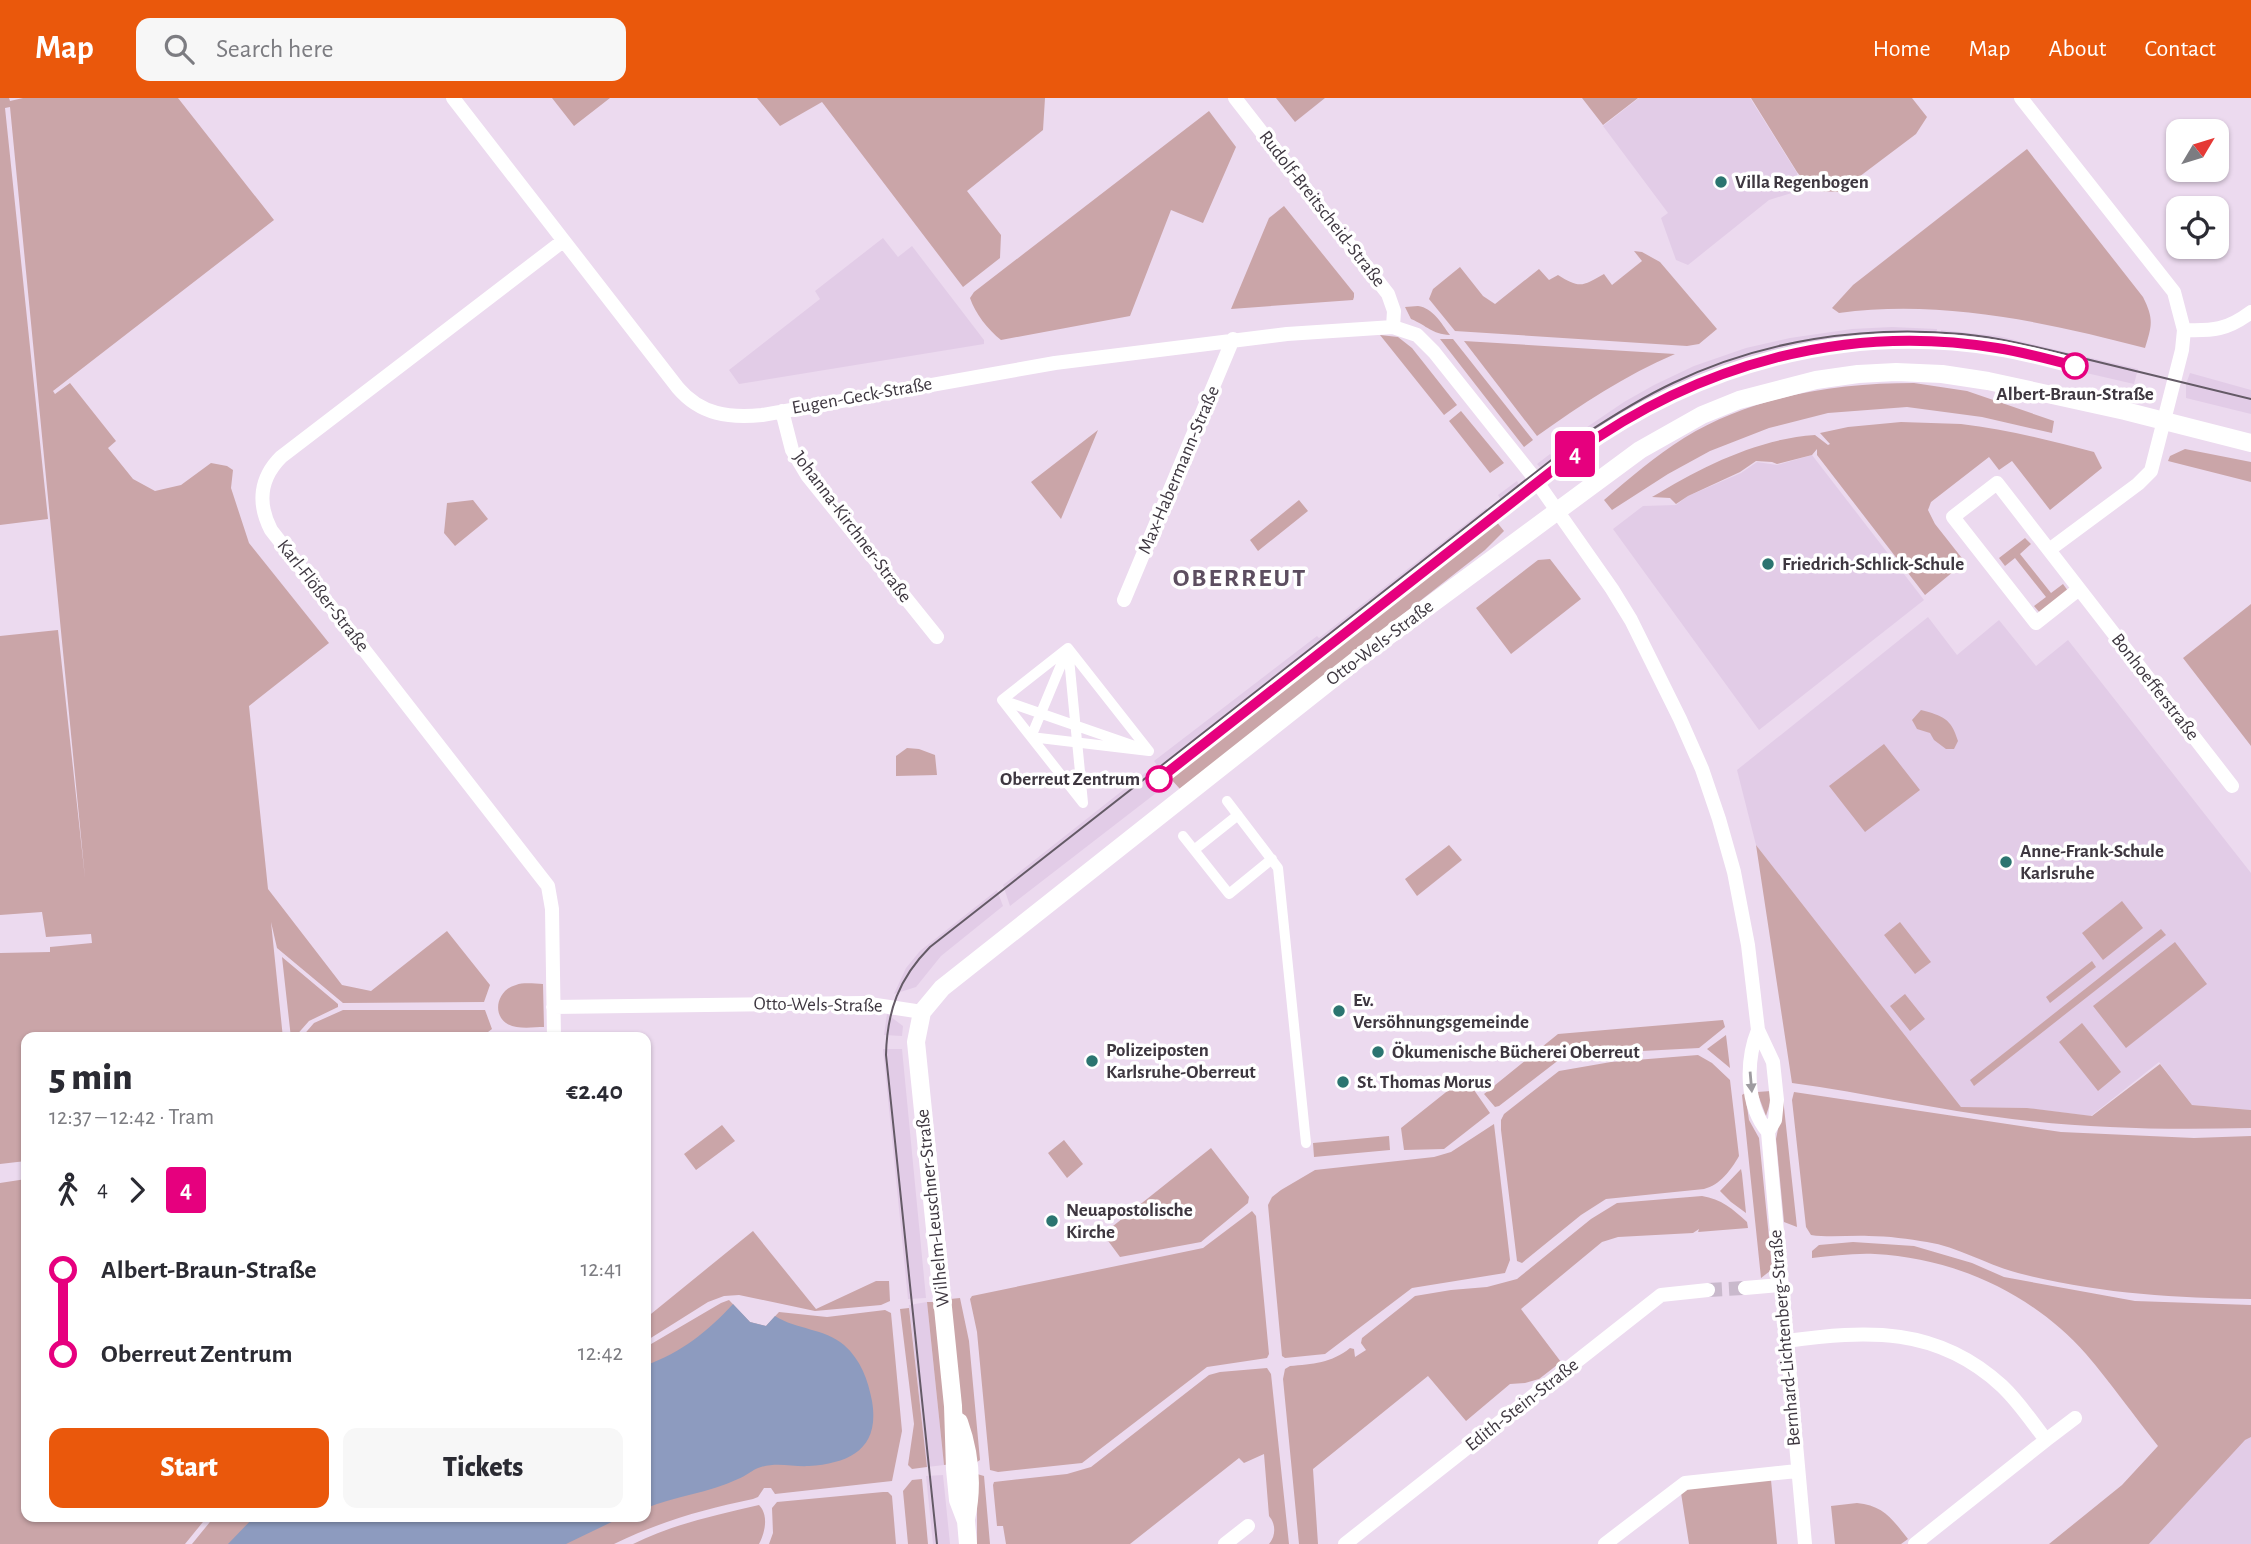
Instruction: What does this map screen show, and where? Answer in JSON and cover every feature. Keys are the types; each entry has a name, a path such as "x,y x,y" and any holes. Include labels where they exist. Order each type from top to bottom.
{"street":[{"name":"Eugen-Geck-Straße","path":"453,98 687,398 706,410 732,417 782,411 1055,363 1233,339 1394,327 1417,335 1434,352 1557,511"},
{"name":"Rudolf-Breitscheid-Straße","path":"1234,98 1388,294 1394,311 1394,327"},
{"path":"2021,98 2174,292 2183,330 2182,350 2151,471 2138,484 2049,550"},
{"name":"Karl-Flößer-Straße","path":"554,1032 552,909 550,892 544,879 271,530 263,511 262,497 268,474 281,457 563,241"},
{"path":"2183,330 2224,328 2235,324 2251,312"},
{"name":"Max-Habermann-Straße","path":"1124,600 1233,339"},
{"name":"Otto-Wels-Straße","path":"553,1007 863,1003 922,1012 942,988 1368,651 1640,450 1702,415 1739,400 1816,380 1858,374 1942,374 2039,391 2251,443"},
{"name":"Johanna-Kirchner-Straße","path":"782,411 792,450 807,475 937,637"},
{"name":"Bonhoefferstraße","path":"2079,589 2036,623 1952,517 1997,483 2232,786"},
{"name":"Bernhard-Lichtenberg-Straße","path":"1557,511 1631,620 1681,719 1702,769 1734,872 1748,945 1758,1030 1773,1062 1777,1100 1774,1120 1768,1132 1805,1544"},
{"path":"1002,700 1068,648"},
{"path":"1002,700 1083,803 1068,648"},
{"path":"1031,737 1068,648"},
{"path":"1068,648 1149,751"},
{"path":"1002,700 1149,751"},
{"path":"1031,737 1149,751"},
{"path":"1227,801 1268,867"},
{"path":"1194,850 1238,815"},
{"path":"1183,836 1228,894 1246,886 1268,867 1278,868 1306,1143"},
{"name":"Wilhelm-Leuschner-Straße","path":"922,1012 916,1042 953,1406 958,1500 966,1521 968,1544"},
{"name":"Bernhard-Lichtenberg-Straße","path":"1758,1030 1750,1060 1751,1088 1759,1122 1768,1132"},
{"path":"1745,1288 1781,1285"},
{"name":"Edith-Stein-Straße","path":"1345,1544 1661,1295 1708,1290"},
{"path":"1786,1340 1836,1334 1893,1334 1946,1349 1968,1361 2003,1387 2046,1440"},
{"path":"1914,1544 2075,1418"},
{"path":"1605,1544 1685,1483 1797,1471"},
{"path":"1225,1544 1248,1526"}],"shaded area":[{"path":"0,98 9,98 10,101 23,98 178,98 274,220 53,391 55,394 70,383 116,441 108,448 133,479 155,491 181,485 211,463 233,470 231,488 249,543 329,643 249,706 268,889 342,985 371,991 447,931 490,985 484,1002 343,1003 277,948 271,922 282,1032 21,1032 21,1162 0,1164 0,953 50,952 50,947 92,943 91,934 46,937 42,912 0,915 0,636 58,630 85,878 10,107 5,108 48,519 0,525"},
{"path":"552,98 610,98 574,126"},
{"path":"757,98 1045,98 1043,130 967,191 1001,235 1000,258 963,287 822,102 780,126"},
{"path":"1276,98 1325,98 1295,122"},
{"path":"1582,98 1638,98 1603,125"},
{"name":"Villa Regenbogen","path":"1639,98 1750,98 1797,173 1798,191 1769,200 1688,265 1676,260 1661,218 1668,213 1603,126"},
{"path":"1751,98 1912,98 1927,117 1916,134 1839,192 1819,191 1807,184 1797,172"},
{"path":"1209,111 1236,147 1203,223 1171,210 1130,316 1001,340 996,336 975,309 970,298 974,292"},
{"path":"2027,149 2143,297 2151,322 2145,348 2032,322 1955,311 1877,309 1839,313 1832,308 1853,285"},
{"path":"1284,206 1354,293 1353,300 1231,309 1269,218"},
{"path":"883,238 898,257 912,246 984,340 984,344 739,384 729,370 820,299 815,291"},
{"path":"1634,251 1642,252 1660,262 1717,329 1699,344 1687,346 1455,331 1429,299 1433,289 1460,267 1483,296 1495,304 1539,269 1549,280 1558,275 1577,284 1586,283 1604,274 1612,285 1642,261"},
{"path":"1418,306 1432,313 1450,335 1434,331 1411,319 1405,307"},
{"path":"1852,329 1937,329 1935,346 1856,350 1754,370 1703,387 1635,419 1575,461 1562,444 1624,402 1694,366 1746,348 1790,338"},
{"path":"1941,330 1998,336 2138,369 2134,384 1991,351 1940,347"},
{"path":"1380,335 1398,337 1412,348 1457,405 1444,415"},
{"path":"1440,339 1453,339 1533,440 1524,447"},
{"path":"1464,341 1675,354 1604,391 1537,436"},
{"path":"2190,373 2251,390 2251,414 2186,398 2186,384"},
{"path":"1914,383 1967,391 2054,421 2052,433 1982,417 1907,407 1828,413 1769,428 1710,451 1612,510 1604,500 1673,445 1738,412 1766,402 1825,389"},
{"path":"1461,411 1504,463 1490,473 1449,421"},
{"path":"1901,422 1961,424 2028,436 2094,452 2102,468 2050,510 2012,461 1999,470 1989,457 1931,502 1928,510 1935,524 1965,562 1925,595 1817,455 1817,449 1812,455 1777,464 1756,461 1740,472 1676,504 1670,498 1652,497 1710,465 1751,448 1815,435 1828,445 1830,444 1820,433 1848,427"},
{"path":"1098,430 1061,519 1031,482"},
{"path":"2185,449 2251,462 2251,482 2168,461 2170,456"},
{"path":"1550,454 1562,470 1554,476 1543,471 1537,464"},
{"name":"Friedrich-Schlick-Schule","path":"1812,455 1924,600 1759,730 1613,529 1643,506 1676,505 1688,496 1741,473 1757,462 1777,465"},
{"path":"1517,481 1526,498 1508,512 1498,495"},
{"path":"473,500 488,519 455,546 444,533 447,503"},
{"path":"1299,500 1308,511 1258,551 1250,540"},
{"path":"1486,508 1496,521 1168,779 1154,761 1317,636 1319,638"},
{"path":"1496,521 1504,531 1485,550 1180,789 1170,778"},
{"path":"2025,538 2031,544 2020,554 2051,593 2063,584 2068,591 2040,613 2034,606 2046,597 2015,558 2005,566 1999,558"},
{"path":"1550,559 1581,599 1511,654 1476,608 1538,560"},
{"path":"2251,604 2251,746 2183,658"},
{"name":"Anne-Frank-Schule Karlsruhe","path":"1928,617 1957,655 1999,620 2036,666 2068,640 2251,873 2251,1110 2192,1105 2159,1062 2091,1116 2027,1108 1961,1107 1756,845 1737,770"},
{"path":"1921,710 1941,716 1949,723 1958,741 1954,749 1946,749 1934,740 1930,733 1917,729 1912,720"},
{"path":"1884,744 1920,790 1865,832 1829,786"},
{"path":"907,748 935,755 937,775 896,776 896,756"},
{"path":"1146,772 1160,790 1010,906 1003,885"},
{"path":"1449,845 1462,860 1417,896 1405,879"},
{"path":"1756,845 1961,1107 2027,1108 2092,1116 2160,1064 2192,1105 2251,1110 2251,1128 2072,1125 1957,1111 1792,1083"},
{"path":"997,890 1003,906 941,956 916,987 894,994 906,968 920,951"},
{"path":"2122,901 2143,928 2103,960 2082,933"},
{"path":"1900,922 1931,962 1915,974 1884,935"},
{"path":"2161,929 2166,935 1974,1086 1970,1080"},
{"path":"2175,942 2207,984 2126,1048 2093,1006"},
{"path":"282,957 338,1004 338,1007 309,1021 299,1032 290,1032"},
{"path":"2092,961 2096,967 2050,1003 2046,997"},
{"path":"519,984 543,984 544,1027 515,1027 501,1018 498,1007 505,991"},
{"path":"1905,994 1925,1019 1910,1031 1890,1006"},
{"path":"343,1010 485,1010 492,1029 488,1032 306,1032 314,1023"},
{"path":"887,1014 903,1026 902,1036 884,1035"},
{"path":"1723,1020 1725,1027 1699,1048 1560,1059 1499,1106 1495,1107 1484,1094 1558,1034"},
{"path":"2082,1023 2121,1072 2098,1091 2059,1042"},
{"path":"1726,1035 1730,1068 1707,1049"},
{"path":"883,1049 902,1049 926,1298 908,1299"},
{"path":"1698,1055 1712,1063 1730,1080 1739,1156 1724,1176 1704,1189 1606,1199 1581,1215 1522,1263 1517,1261 1501,1130 1504,1114 1559,1071 1611,1062"},
{"path":"1465,1077 1490,1113 1444,1149 1404,1150 1401,1128"},
{"path":"1782,1089 1797,1227 1784,1222 1776,1139"},
{"path":"1771,1091 1770,1103 1766,1116 1757,1092"},
{"path":"1794,1092 2061,1132 2194,1138 2251,1136 2251,1299 2163,1296 2105,1290 2018,1273 1927,1242 1884,1237 1811,1235 1806,1227 1792,1100"},
{"path":"1745,1093 1749,1120 1759,1138 1772,1267 1761,1278 1742,1095"},
{"path":"1494,1124 1510,1260 1505,1273 1412,1288 1325,1354 1285,1358 1282,1356 1268,1205 1272,1197 1315,1170 1434,1157 1451,1152"},
{"path":"722,1125 735,1141 696,1170 684,1154"},
{"path":"1389,1136 1390,1150 1314,1157 1313,1143"},
{"path":"1064,1140 1083,1164 1067,1178 1048,1153"},
{"path":"1211,1148 1249,1197 1248,1203 1201,1242 1120,1257 1103,1234"},
{"path":"1741,1169 1746,1213 1720,1191"},
{"path":"21,1180 21,1522 203,1522 185,1544 0,1544 0,1183"},
{"path":"1702,1196 1732,1209 1747,1222 1748,1228 1698,1232 1699,1229 1693,1233 1618,1237 1602,1242 1521,1309 1561,1362 1539,1379 1510,1384 1466,1421 1428,1376 1313,1469 1318,1544 1299,1544 1283,1379 1285,1369 1329,1360 1350,1348 1354,1349 1355,1357 1366,1350 1361,1343 1362,1338 1415,1296 1487,1287 1517,1279 1591,1219 1617,1203"},
{"path":"1252,1211 1256,1216 1269,1354 1267,1358 1207,1367 1082,1463 998,1472 990,1470 977,1332 970,1299 972,1296 1203,1248"},
{"path":"753,1231 816,1309 876,1281 889,1281 890,1301 881,1305 815,1311 739,1295 724,1296 708,1302 651,1338 651,1314"},
{"path":"1853,1242 1914,1246 1972,1263 2004,1277 2135,1301 2251,1305 2251,1437 2245,1440 2149,1544 2049,1544 2122,1485 2158,1446 2086,1354 2042,1314 2017,1297 1963,1272 1905,1257 1851,1254 1812,1258 1812,1251 1819,1245"},
{"path":"960,1298 969,1341 980,1460 977,1462 974,1462 962,1412 950,1299"},
{"path":"729,1300 750,1322 766,1326 779,1312 827,1317 885,1310 891,1313 902,1431 892,1481 775,1494 771,1488 764,1488 758,1497 753,1499 682,1517 614,1544 192,1544 210,1522 651,1522 651,1344"},
{"path":"927,1302 944,1465 927,1467 909,1305"},
{"path":"927,1302 934,1302 951,1464 944,1465"},
{"path":"909,1308 927,1467 912,1469 908,1465 914,1424 900,1309"},
{"path":"1267,1368 1271,1374 1289,1544 1269,1544 1274,1530 1269,1516 1264,1454 1244,1463 1239,1458 1130,1544 1006,1544 1003,1526 997,1526 994,1482 1067,1474 1091,1467 1209,1375"},
{"path":"2251,1431 2251,1544 2149,1544"},
{"path":"977,1474 984,1476 990,1544 977,1544"},
{"path":"943,1475 950,1544 933,1544 926,1476"},
{"path":"922,1479 928,1544 908,1544 903,1491 912,1480"},
{"path":"1771,1480 1777,1544 1689,1544 1681,1493 1692,1487"},
{"path":"888,1492 892,1496 896,1544 769,1544 773,1533 772,1508 777,1502"},
{"path":"1857,1503 1881,1510 1908,1539 1901,1544 1835,1544 1831,1506"},
{"path":"759,1505 765,1524 759,1544 633,1544 711,1516"}],"water":[{"path":"733,1304 750,1322 766,1326 775,1316 836,1339 850,1351 863,1371 872,1401 871,1431 859,1450 838,1461 809,1466 761,1467 727,1484 651,1506 651,1363 671,1354 714,1323"},
{"path":"249,1522 612,1522 566,1544 228,1544"}],"tunnel":[{"path":"1708,1290 1745,1288"}],"tram line":[{"path":"937,1544 886,1055 889,1024 897,996 910,971 930,947 1582,436 1649,395 1707,368 1778,346 1851,334 1962,334 2055,351 2251,399"},
{"name":"4","path":"1159,779 1575,453 1618,423 1677,391 1777,356 1853,343 1938,341 1970,344 2075,366"}],"place":[{"name":"Villa Regenbogen","path":"1721,182"},
{"name":"Albert-Braun-Straße","path":"2075,366"},
{"name":"Friedrich-Schlick-Schule","path":"1768,564"},
{"name":"Oberreut Zentrum","path":"1159,779"},
{"name":"Anne-Frank-Schule Karlsruhe","path":"2006,862"},
{"name":"Ev. Versöhnungsgemeinde","path":"1339,1011"},
{"name":"Ökumenische Bücherei Oberreut","path":"1378,1052"},
{"name":"Polizeiposten Karlsruhe-Oberreut","path":"1092,1061"},
{"name":"St. Thomas Morus","path":"1343,1082"},
{"name":"Neuapostolische Kirche","path":"1052,1221"}],"district":[{"name":"OBERREUT","path":"1240,578"}]}
